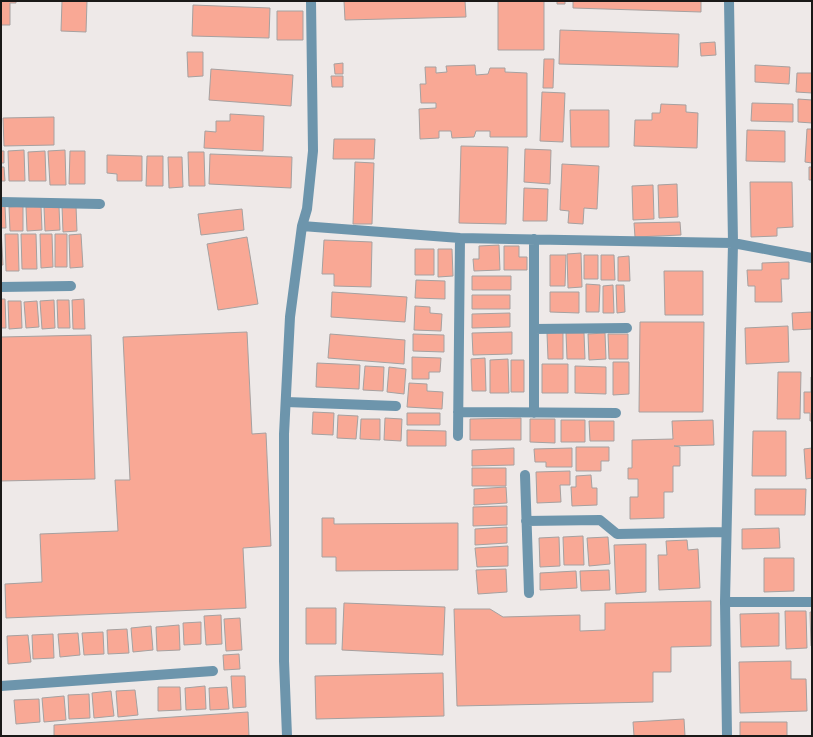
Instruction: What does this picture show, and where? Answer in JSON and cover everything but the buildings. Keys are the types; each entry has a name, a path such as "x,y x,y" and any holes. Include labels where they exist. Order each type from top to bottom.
{"street":[{"path":"287,736 284,661 284,434 290,316 302,226 307,209 313,151 311,1"},
{"path":"727,736 725,602 734,243 729,1"},
{"path":"1,202 100,204"},
{"path":"302,226 460,238 734,243 812,258"},
{"path":"458,436 460,238"},
{"path":"534,239 534,413"},
{"path":"1,287 71,286"},
{"path":"534,329 627,328"},
{"path":"286,402 396,406"},
{"path":"458,412 616,413"},
{"path":"525,475 529,593"},
{"path":"526,521 600,520 617,534 726,532"},
{"path":"725,602 812,602"},
{"path":"1,686 213,671"}]}
